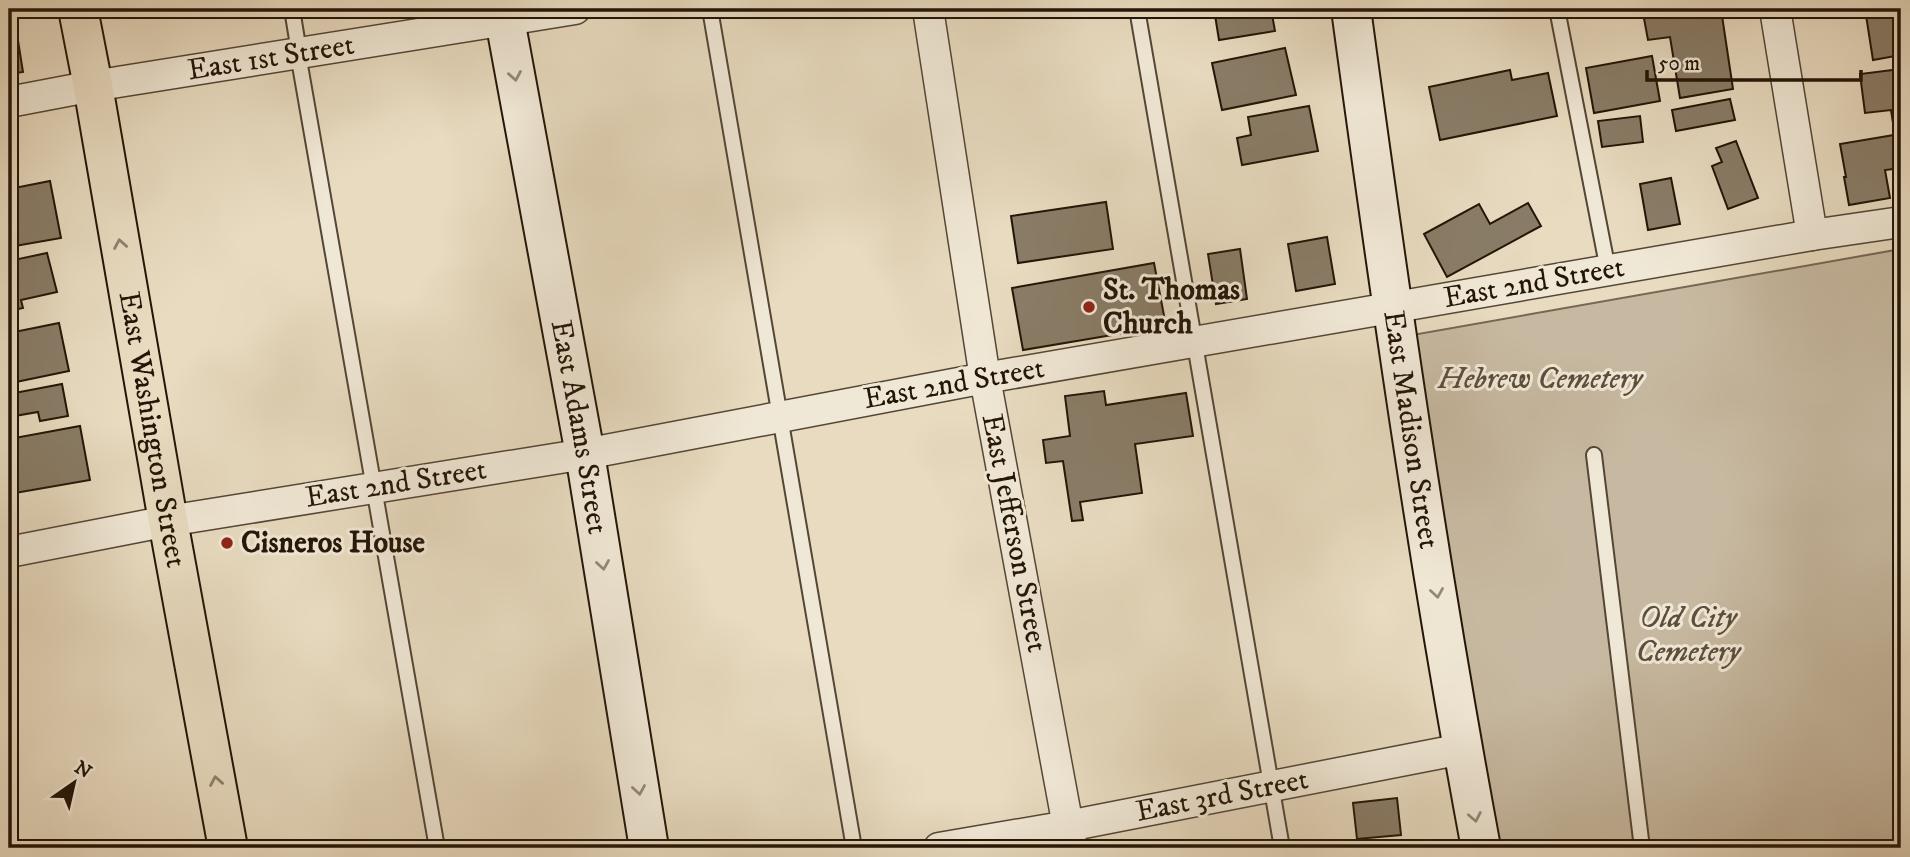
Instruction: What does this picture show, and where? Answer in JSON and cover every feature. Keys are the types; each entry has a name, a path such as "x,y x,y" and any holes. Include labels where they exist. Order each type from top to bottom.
{"main road":[{"name":"East Washington Street","path":"78,9 168,521 229,848"},
{"name":"East Madison Street","path":"1351,9 1392,308 1462,749 1481,848"},
{"name":"East Adams Street","path":"504,15 585,454 649,848"}],"street":[{"name":"East 1st Street","path":"9,102 298,54 504,15 575,9"},
{"name":"East Jefferson Street","path":"928,9 985,378 1070,837"},
{"path":"1775,9 1812,235"},
{"name":"East 2nd Street","path":"9,552 168,521 585,454 985,378 1812,235 1901,222"},
{"name":"East 3rd Street","path":"940,848 1070,837 1272,786 1462,749"}],"lane":[{"path":"292,9 437,848"},
{"path":"710,9 854,848"},
{"path":"1138,9 1282,848"},
{"path":"1557,9 1608,270"},
{"path":"1594,454 1642,848"},
{"path":"9,839 10,848"}],"green space":[{"name":"Old City Cemetery","path":"1901,249 1901,848 1489,848 1401,337"}],"building":[{"path":"9,9 13,9 23,72 9,74"},
{"path":"1214,9 1271,9 1275,31 1219,40"},
{"path":"1669,9 1721,9 1733,89 1680,98 1670,37 1648,40 1643,13"},
{"path":"1865,9 1901,9 1901,55 1873,60"},
{"path":"1285,48 1296,95 1222,110 1212,63"},
{"path":"1652,56 1660,101 1594,113 1586,68"},
{"path":"1901,69 1901,122 1893,123 1891,110 1865,113 1860,74"},
{"path":"1510,70 1512,80 1548,73 1557,116 1440,140 1429,87"},
{"path":"1730,99 1735,120 1676,131 1672,110"},
{"path":"1309,106 1318,151 1242,165 1237,138 1251,135 1248,117"},
{"path":"1640,116 1643,142 1602,147 1598,121"},
{"path":"1900,134 1901,168 1885,170 1890,198 1849,205 1840,144"},
{"path":"1736,141 1758,198 1728,209 1712,166 1722,162 1716,148"},
{"path":"1671,178 1680,224 1648,230 1640,184"},
{"path":"50,181 61,238 9,247 9,189"},
{"path":"1106,202 1113,249 1018,263 1011,216"},
{"path":"1528,203 1541,226 1447,277 1424,234 1479,204 1490,224"},
{"path":"1327,237 1335,284 1296,291 1288,244"},
{"path":"1240,249 1247,299 1216,304 1208,254"},
{"path":"47,253 57,292 21,300 23,308 9,311 9,261"},
{"name":"St. Thomas Church","path":"1154,263 1166,326 1023,350 1012,288"},
{"path":"59,323 69,371 11,383 9,333"},
{"path":"62,384 68,416 40,421 38,412 9,417 9,394"},
{"path":"1104,391 1106,405 1186,393 1193,436 1135,444 1142,493 1080,502 1083,520 1072,521 1063,461 1046,463 1043,440 1070,436 1065,396"},
{"path":"80,426 90,480 9,494 9,439"},
{"path":"1397,798 1401,835 1357,839 1353,803"}],"place":[{"name":"St. Thomas Church","path":"1089,307"},
{"name":"Cisneros House","path":"227,543"}],"park label":[{"name":"Hebrew Cemetery","path":"1540,379"}]}
